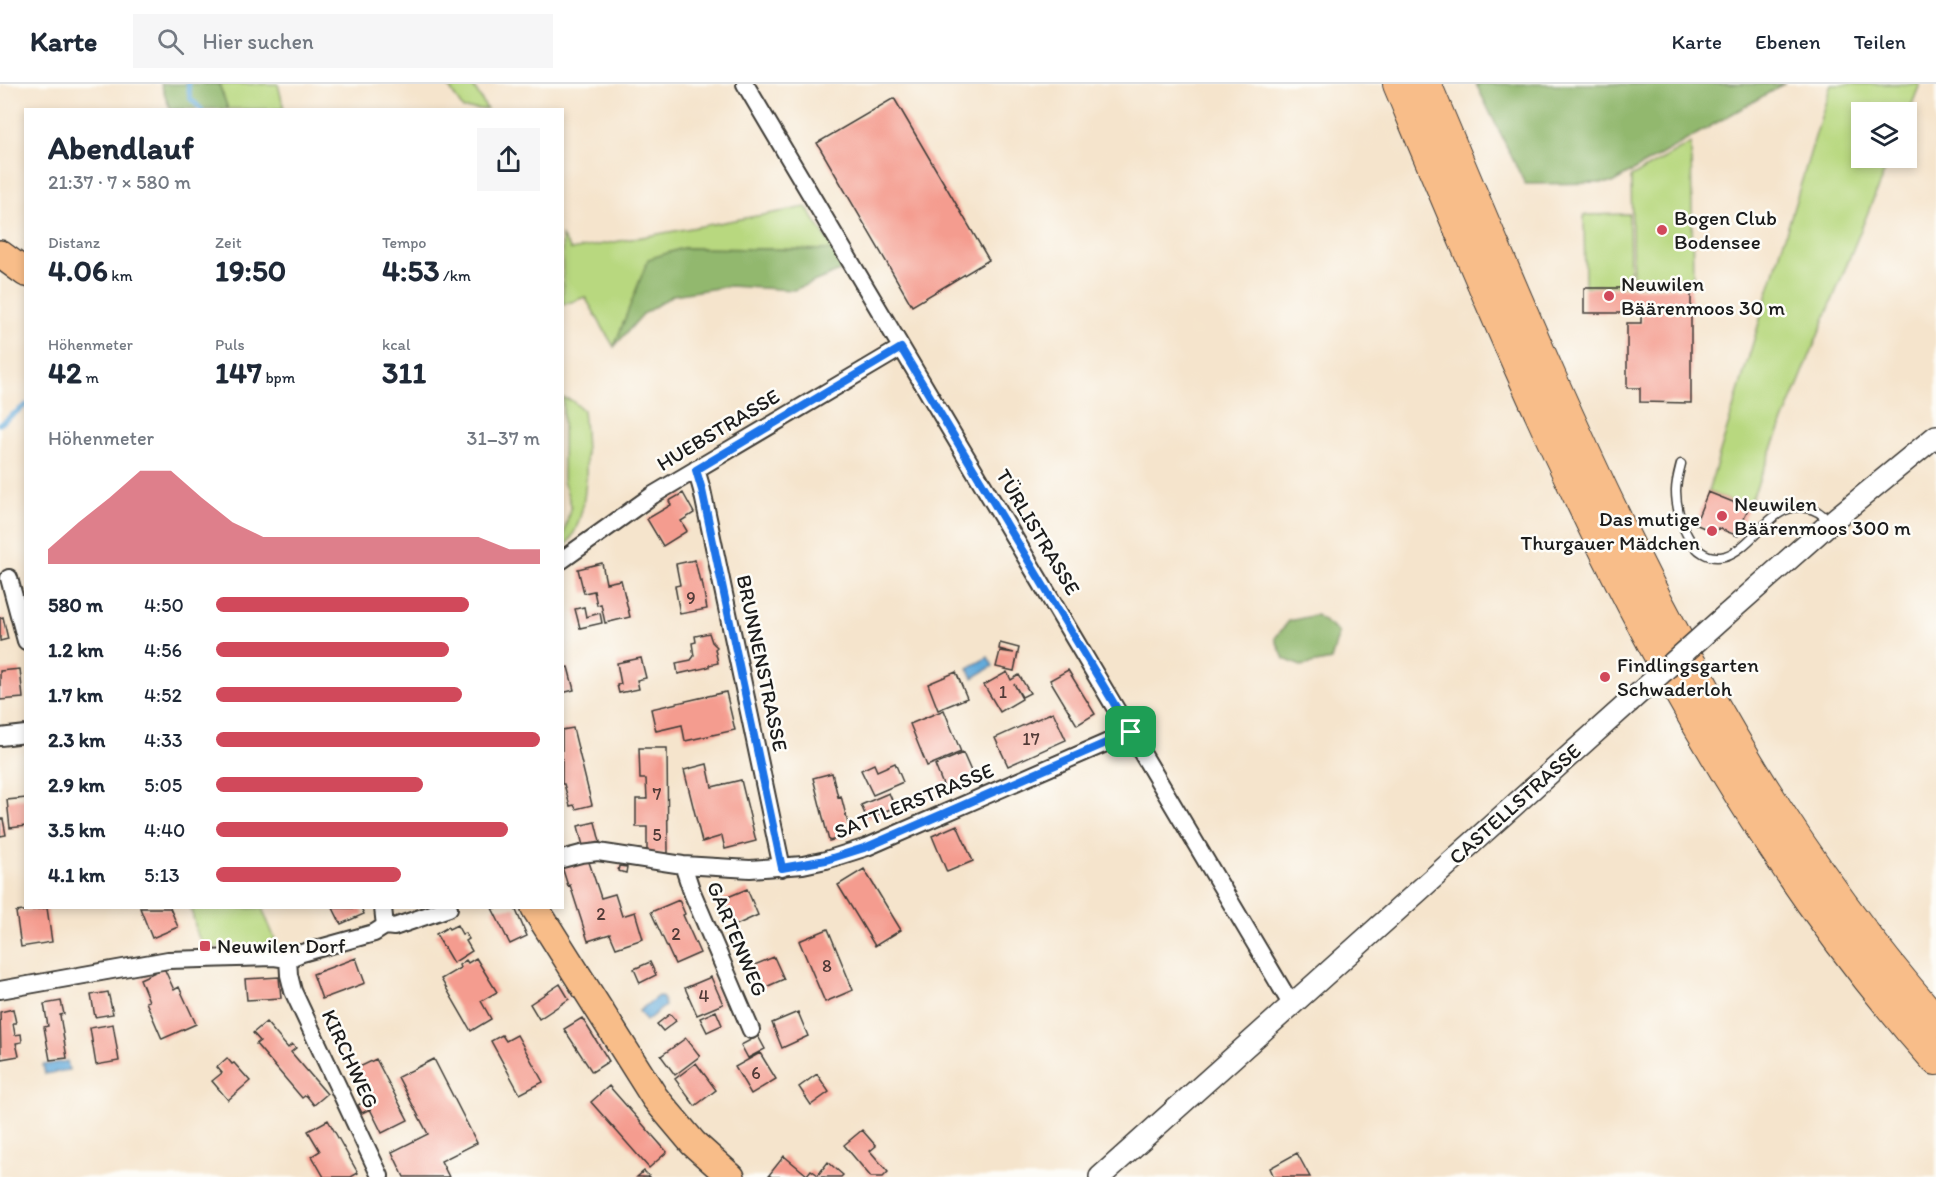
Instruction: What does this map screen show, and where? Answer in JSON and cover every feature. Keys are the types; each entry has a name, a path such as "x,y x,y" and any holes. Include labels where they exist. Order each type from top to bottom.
{"highway":[{"path":"1399,84 1473,262 1545,425 1614,570 1677,689 1748,808 1798,883 1851,956 1936,1059"},
{"path":"1425,84 1481,220 1558,396 1627,543 1676,638 1732,736 1795,837 1872,945 1936,1022"}],"main road":[{"path":"0,254 24,272"},
{"path":"536,909 655,1098 693,1143 731,1177"}],"street":[{"name":"TÜRLISTRASSE","path":"745,84 1291,1005"},
{"name":"HUEBSTRASSE","path":"564,559 638,504 901,348"},
{"name":"CASTELLSTRASSE","path":"1100,1177 1727,614 1830,523 1936,436"},
{"name":"BRUNNENSTRASSE","path":"696,470 782,868"},
{"path":"9,578 24,634"},
{"name":"SATTLERSTRASSE","path":"564,859 598,852 724,869 782,868 826,860 867,847 1131,732"},
{"path":"0,737 24,734"},
{"name":"GARTENWEG","path":"683,865 692,892 751,1030"},
{"path":"383,909 385,926"},
{"path":"0,990 168,960 274,957 288,959 374,933 385,926 394,927 446,909"},
{"name":"KIRCHWEG","path":"288,959 293,991 380,1176"}],"lane":[{"path":"1681,464 1676,488 1681,519 1691,541 1706,555 1718,557 1730,553 1790,508 1799,507 1817,511 1830,523"}],"green space":[{"path":"161,84 219,84 228,108 170,108"},
{"path":"219,84 278,84 284,108 228,108"},
{"path":"447,84 472,84 486,108 462,108"},
{"path":"1476,84 1784,84 1612,183 1525,184"},
{"path":"1831,84 1920,84 1913,102 1851,102 1851,168 1886,168 1748,508 1708,492"},
{"name":"Bogen Club Bodensee","path":"1691,143 1693,284 1633,285 1631,177"},
{"path":"806,207 834,250 683,248 649,259 614,347 585,297 564,305 564,239 571,250"},
{"path":"1629,214 1630,285 1585,286 1584,215"},
{"path":"683,248 834,250 845,269 794,290 730,286 673,295 643,314 614,347 648,259"},
{"path":"564,398 571,400 583,410 586,482 579,519 573,535 564,548 564,533 571,505 564,484"},
{"path":"1316,615 1339,633 1331,660 1301,666 1284,659 1275,638 1289,621"},
{"path":"191,909 262,909 277,944 205,948 197,934"}],"water":[{"path":"988,657 993,666 973,678 968,668"},
{"path":"658,996 663,998 665,1006 646,1021 639,1011"},
{"path":"67,1061 69,1070 45,1074 43,1065"}],"building":[{"path":"894,98 989,260 912,306 817,143"},
{"path":"1584,288 1691,288 1691,403 1640,402 1640,388 1627,388 1627,323 1641,323 1641,313 1584,313"},
{"name":"Neuwilen Bäärenmoos 300 m","path":"1708,492 1748,508 1738,536 1718,528 1716,533 1695,524"},
{"path":"683,493 694,513 681,521 687,531 663,546 647,519 671,505 669,501"},
{"path":"695,560 700,582 702,581 707,609 680,614 675,586 680,585 676,564"},
{"path":"602,563 606,583 621,580 630,617 605,623 601,604 597,605 594,591 584,593 578,569"},
{"path":"584,607 586,617 600,613 602,623 580,628 575,609"},
{"path":"3,617 8,639 0,641 0,618"},
{"path":"709,633 712,642 717,647 715,649 718,663 678,674 676,663 691,660 694,656 692,643 696,642 695,636"},
{"path":"1000,643 1019,648 1014,671 996,667 1000,651 1014,653 999,649"},
{"path":"641,658 646,678 637,680 639,689 619,693 617,685 621,684 617,663"},
{"path":"568,667 574,690 564,692 564,668"},
{"path":"20,669 23,698 0,700 0,671"},
{"path":"1068,670 1095,714 1077,725 1050,680"},
{"path":"956,672 967,698 938,710 928,684"},
{"path":"1007,672 1011,680 1019,675 1030,693 1022,697 1014,684 1022,699 1000,712 984,685"},
{"path":"726,692 735,730 685,741 682,725 656,731 651,709"},
{"path":"944,710 961,752 927,766 910,724"},
{"path":"1053,712 1066,740 1008,766 995,738"},
{"path":"573,728 592,805 576,809 574,805 570,806 564,784 564,730"},
{"path":"639,748 667,748 668,853 647,854 647,827 636,827 636,799 647,799 646,779 640,779"},
{"path":"963,753 974,778 945,790 935,765"},
{"path":"895,763 903,782 873,795 861,770 874,764 877,771"},
{"path":"707,764 712,787 741,780 756,841 725,849 722,836 702,842 684,770"},
{"path":"832,773 838,797 841,796 851,835 829,841 813,778"},
{"path":"889,793 895,807 867,819 861,805"},
{"path":"24,798 24,826 10,828 7,800"},
{"path":"0,819 3,819 6,835 0,836"},
{"path":"595,822 600,842 583,846 578,826"},
{"path":"957,825 973,861 947,872 932,836"},
{"path":"588,859 601,898 615,894 622,916 635,912 643,939 616,948 610,934 588,941 570,885 568,886 564,866"},
{"path":"619,866 627,867 626,873 618,871"},
{"path":"864,869 901,930 875,946 838,885"},
{"path":"747,889 758,915 734,926 723,899"},
{"path":"679,900 685,914 683,915 700,953 675,964 651,912"},
{"path":"47,909 52,942 21,947 16,912"},
{"path":"140,909 170,909 178,927 152,938"},
{"path":"334,909 362,909 364,914 341,924"},
{"path":"492,909 515,909 527,936 510,944"},
{"path":"457,925 462,934 465,933 469,939 466,941 472,951 453,963 436,934"},
{"path":"828,929 853,990 825,1002 799,941"},
{"path":"774,957 784,979 757,991 747,968"},
{"path":"356,958 365,983 322,999 313,974"},
{"path":"476,958 497,992 481,1001 491,1019 471,1031 441,979 460,968 459,965 466,960 468,963"},
{"path":"650,962 656,975 640,983 634,969"},
{"path":"164,968 174,990 179,987 196,1024 162,1039 146,1002 149,1001 140,979"},
{"path":"279,977 281,998 247,1000 245,979"},
{"path":"711,977 723,1004 697,1015 685,988"},
{"path":"560,984 569,999 539,1019 530,1004"},
{"path":"108,992 113,1014 95,1017 91,995"},
{"path":"61,1001 64,1014 60,1015 67,1058 50,1060 44,1027 48,1026 44,1004"},
{"path":"13,1009 16,1023 13,1023 15,1035 21,1034 22,1042 16,1043 19,1056 1,1059 0,1012"},
{"path":"716,1011 722,1025 707,1032 700,1018"},
{"path":"798,1012 808,1036 782,1048 772,1023"},
{"path":"670,1014 676,1021 663,1031 657,1024"},
{"path":"582,1018 609,1061 592,1072 564,1029"},
{"path":"266,1022 288,1048 292,1044 296,1048 291,1052 327,1094 314,1105 306,1095 302,1098 256,1044 260,1041 253,1033"},
{"path":"113,1024 119,1061 96,1065 90,1028"},
{"path":"502,1035 506,1041 517,1035 543,1082 520,1094 491,1041"},
{"path":"758,1036 765,1049 748,1058 741,1045"},
{"path":"686,1038 700,1056 675,1075 661,1056"},
{"path":"760,1053 776,1079 751,1094 735,1067"},
{"path":"227,1058 250,1081 228,1100 212,1081 222,1073 217,1067"},
{"path":"376,1059 408,1120 382,1133 370,1109 362,1113 358,1105 366,1101 351,1071"},
{"path":"434,1059 477,1143 441,1161 449,1177 404,1177 392,1152 428,1134 398,1077"},
{"path":"696,1063 716,1090 695,1106 675,1079"},
{"path":"817,1074 829,1092 811,1105 799,1087"},
{"path":"609,1086 667,1152 649,1168 591,1102"},
{"path":"328,1120 358,1173 351,1177 324,1177 312,1156 320,1151 308,1131"},
{"path":"862,1130 876,1146 870,1151 888,1172 883,1177 871,1177 844,1145"},
{"path":"1297,1153 1310,1177 1274,1177 1270,1168"},
{"path":"784,1156 807,1175 811,1170 818,1175 828,1162 843,1175 841,1177 772,1177 769,1175"},
{"path":"644,1171 650,1177 637,1177"}],"waterway":[{"path":"188,84 190,98 200,108"},
{"path":"0,424 24,406"}],"place":[{"name":"Bogen Club Bodensee","path":"1662,230"},
{"name":"Neuwilen Bäärenmoos 30 m","path":"1609,296"},
{"name":"Neuwilen Bäärenmoos 300 m","path":"1722,516"},
{"name":"Das mutige Thurgauer Mädchen","path":"1712,531"},
{"name":"Findlingsgarten Schwaderloh","path":"1605,677"},
{"name":"Neuwilen Dorf","path":"205,946"}],"route":[{"path":"901,348 1131,732 867,847 826,860 782,868 756,739 696,470 901,348"}]}
